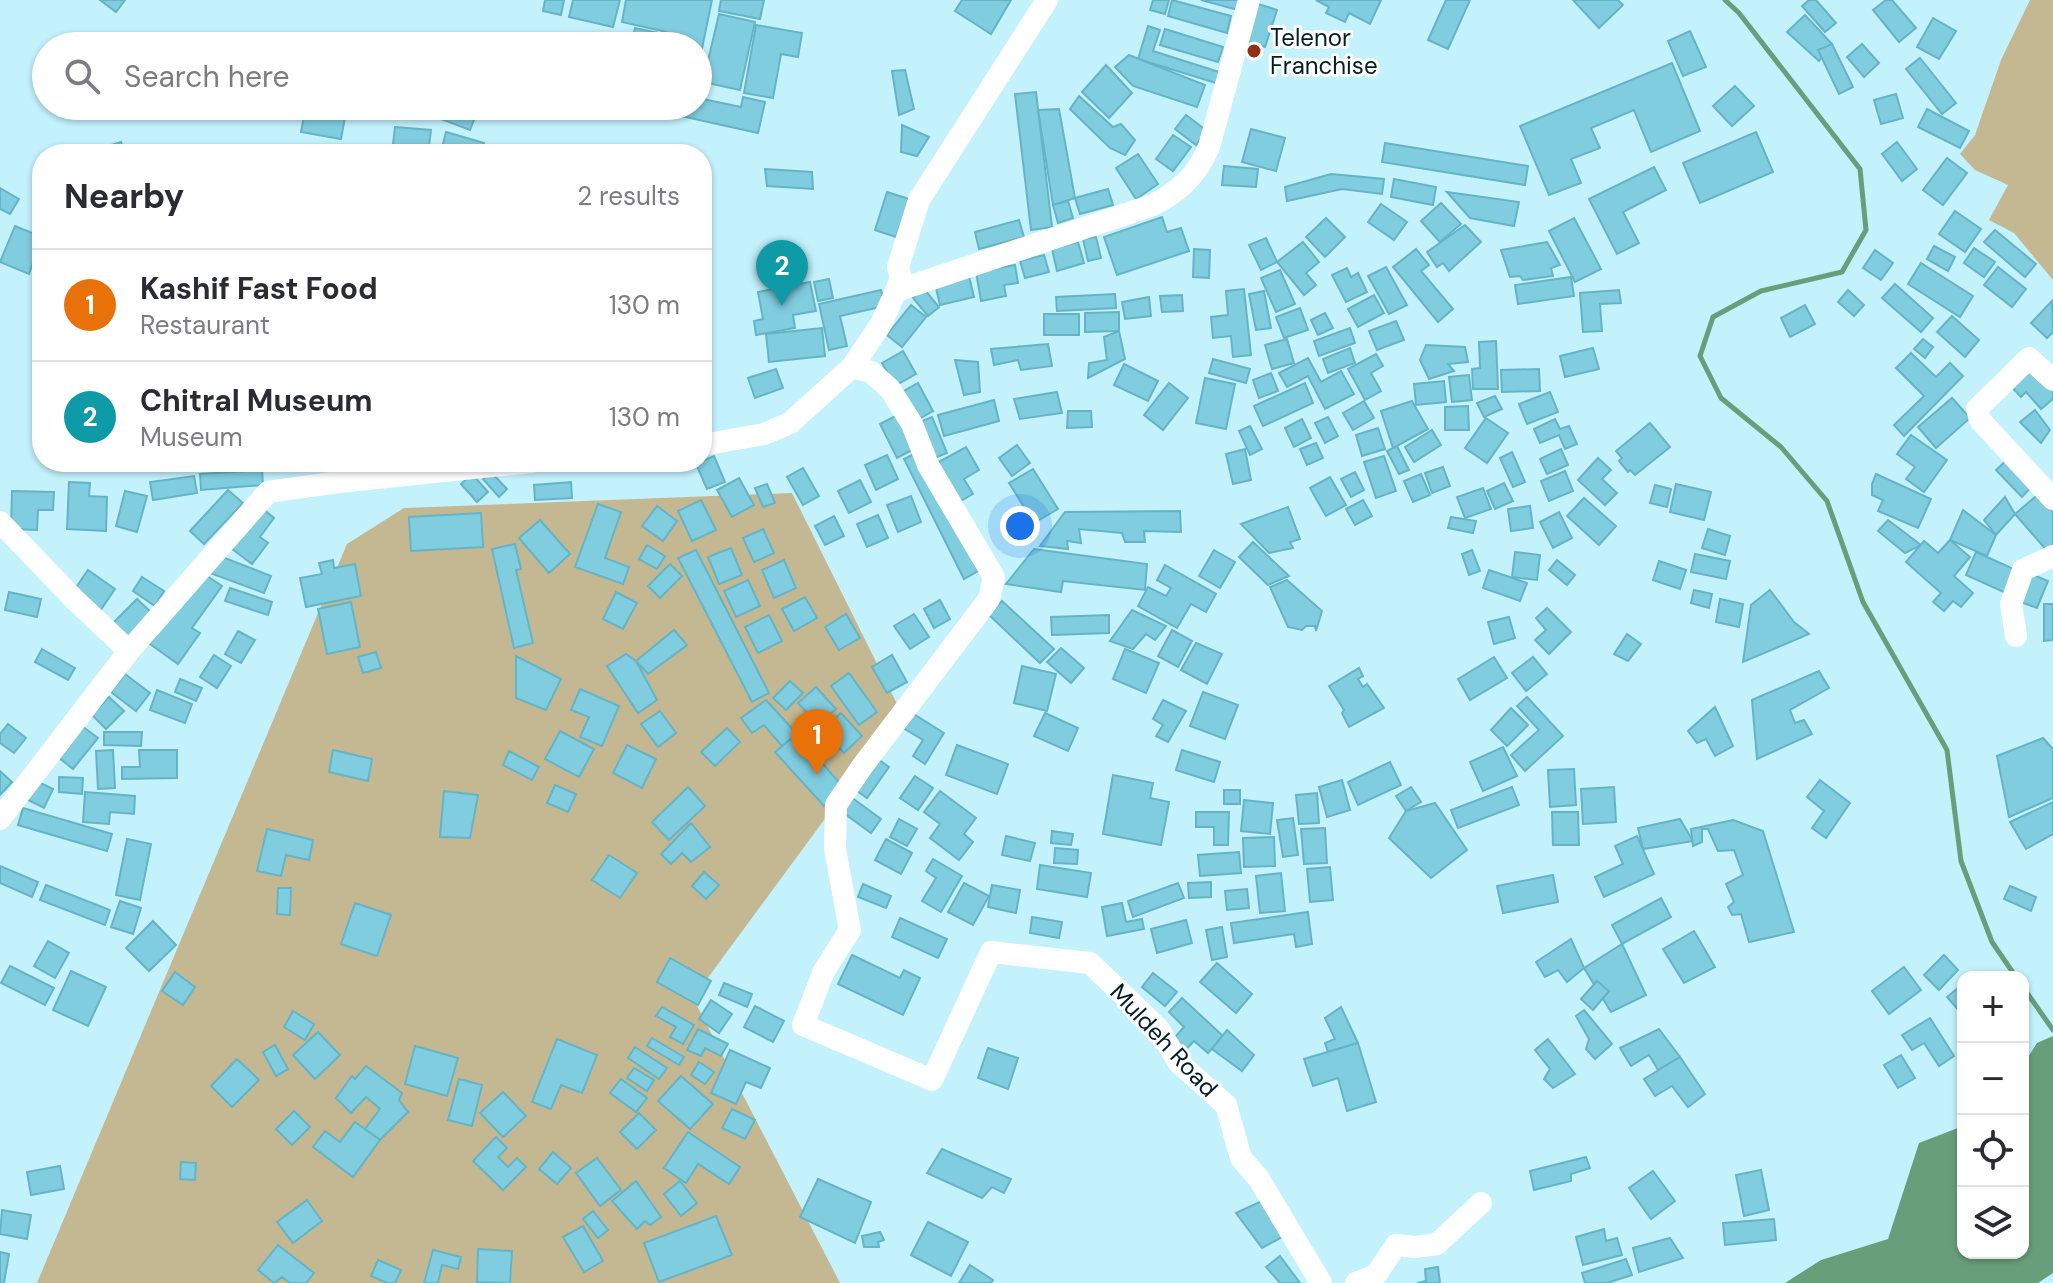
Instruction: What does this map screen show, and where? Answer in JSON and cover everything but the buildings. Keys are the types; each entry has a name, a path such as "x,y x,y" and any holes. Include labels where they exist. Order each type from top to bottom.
{"street":[{"path":"712,443 764,434 790,423 852,367 881,324 896,291 901,278 898,267 919,200 1047,0"},
{"path":"896,291 1153,205 1186,183 1200,166 1209,147 1249,0"},
{"path":"2053,380 2029,358 1977,409 1980,420 2053,499"},
{"name":"Muldeh Road","path":"852,367 871,372 890,389 912,424 928,465 994,577 989,599 836,805 835,849 850,930 824,971 803,1025 932,1080 991,952 1090,963 1158,1028 1179,1063 1226,1105 1241,1158 1259,1179 1321,1283"},
{"path":"0,819 129,651 233,528 268,492 444,472"},
{"path":"0,522 129,651"},
{"path":"2016,636 2011,604 2023,570 2053,556"},
{"path":"1356,1283 1376,1275 1396,1245 1415,1247 1437,1244 1481,1203"}],"shaded area":[{"path":"2030,0 2053,0 2053,280 2014,233 1989,220 2008,185 1975,170 1960,154 1975,135 2001,60"},
{"path":"792,493 902,714 693,998 840,1283 37,1283 347,544 404,508"},
{"path":"2053,1036 2053,1273 2038,1283 1785,1283 1821,1260 1888,1239 1919,1143 1957,1128 1957,1259 2029,1259 2029,1056 2037,1043"}],"waterway":[{"path":"1725,0 1739,13 1860,169 1866,230 1842,272 1761,291 1713,317 1700,356 1721,398 1781,447 1827,501 1863,602 1947,750 1961,861 1992,942 2012,971"},
{"path":"2029,996 2053,1030"}],"place":[{"name":"Telenor Franchise","path":"1254,51"},
{"name":"Chitral Museum","path":"782,306"},
{"name":"Kashif Fast Food","path":"817,775"}]}
